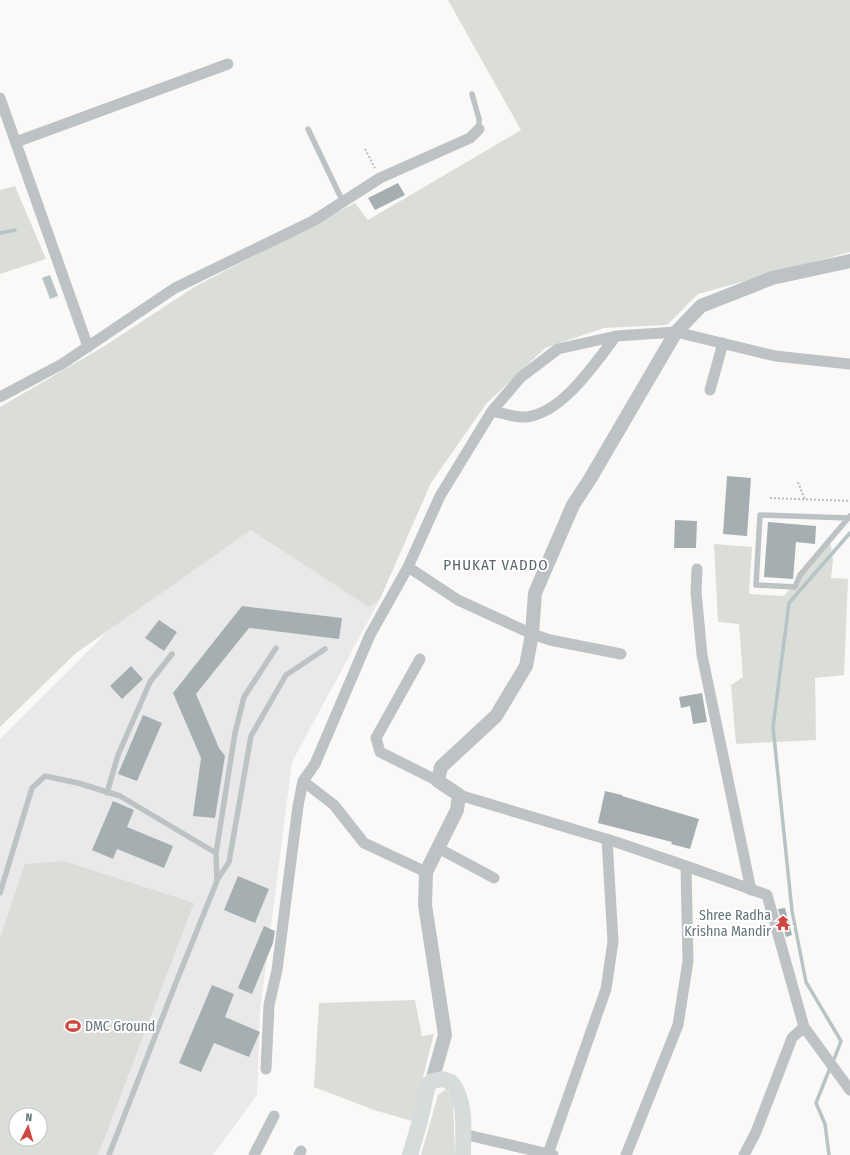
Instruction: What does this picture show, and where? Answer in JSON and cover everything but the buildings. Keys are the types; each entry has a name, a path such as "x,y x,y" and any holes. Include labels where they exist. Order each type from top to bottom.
{"main road":[{"path":"410,1155 420,1121 428,1085 432,1081 446,1080 451,1082 458,1092 462,1114 463,1155"}],"street":[{"path":"16,142 228,64"},
{"path":"0,98 88,346"},
{"path":"0,397 62,364 175,288 313,221 380,178 470,138 479,129"},
{"path":"438,781 441,767 496,716 526,666 532,634 535,593 573,505 590,479 676,332 701,306 772,278 850,261"},
{"path":"266,1069 269,1005 277,970 298,806 303,781 314,764 370,635 408,567 440,496 492,411 521,377 558,349 616,336 676,332 775,356 850,364"},
{"path":"492,411 525,418 539,414 554,406 571,392 616,336"},
{"path":"710,390 723,343"},
{"path":"408,567 458,600 532,634 550,640 621,654"},
{"path":"697,569 696,592 702,655 751,890"},
{"path":"420,659 376,738 380,752 438,781 460,795 607,839 767,896 804,1027 850,1090"},
{"path":"303,781 334,805 364,843 426,872"},
{"path":"432,1081 445,1035 425,905 426,872 457,810 460,795"},
{"path":"463,1134 551,1154 606,988 613,942 607,839"},
{"path":"438,848 494,878"},
{"path":"626,1155 678,1025 688,961 686,866"},
{"path":"744,1155 756,1132 792,1038 804,1027"},
{"path":"254,1155 274,1116"}],"lane":[{"path":"472,94 479,119 479,129"},
{"path":"308,129 343,202"},
{"path":"760,515 849,517 800,575 795,588 756,585 760,515"},
{"path":"217,881 216,853 235,733 244,697 276,648"},
{"path":"109,1155 217,881 229,862 251,736 286,675 325,650"},
{"path":"107,793 118,755 150,682 172,654"},
{"path":"0,893 32,788 45,776 78,783 120,796 216,853"}],"path":[{"path":"365,149 380,178"},
{"path":"798,482 805,500"},
{"path":"770,498 850,502"}],"shaded area":[{"path":"448,0 850,0 850,252 698,294 667,325 604,328 545,348 486,404 431,483 380,599 369,607 251,530 76,653 0,727 0,407 103,347 196,286 355,203 368,220 521,130"},
{"path":"15,186 46,259 0,274 0,190"},
{"path":"50,275 58,296 50,299 42,278"},
{"path":"244,512 356,561 380,599 292,762 260,1011 257,1095 213,1155 0,1155 0,739 149,590"},
{"path":"830,541 833,559 831,578 848,579 844,675 815,678 816,740 736,744 731,685 743,677 739,624 718,622 714,544 752,547 749,594 784,596"},
{"name":"DMC Ground","path":"64,861 194,903 98,1155 0,1155 0,938 25,864"},
{"path":"415,1000 422,1036 434,1034 412,1121 374,1110 314,1087 319,1003"},
{"path":"446,1089 453,1101 455,1155 421,1155 438,1095"}],"waterway":[{"path":"0,233 15,230"},
{"path":"833,1062 841,1041 806,982 792,911 773,727 789,603 850,533"},
{"path":"829,1155 825,1124 816,1103 830,1068"}],"place":[{"name":"Shree Radha Krishna Mandir","path":"783,923"},
{"name":"DMC Ground","path":"73,1026"}],"district":[{"name":"PHUKAT VADDO","path":"496,565"}]}
